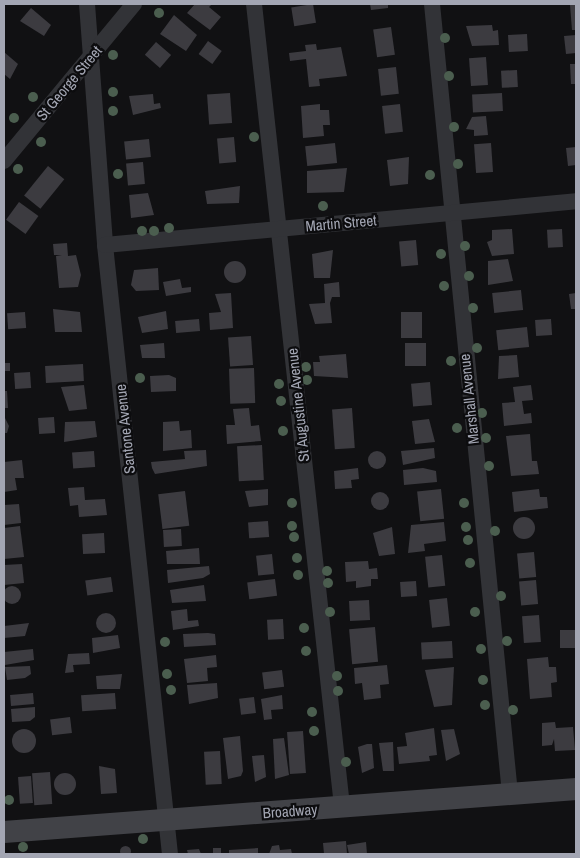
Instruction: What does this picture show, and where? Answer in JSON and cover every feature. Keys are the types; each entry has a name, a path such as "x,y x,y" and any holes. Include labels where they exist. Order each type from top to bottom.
{"street":[{"name":"Santone Avenue","path":"87,4 105,245 170,854"},
{"name":"St George Street","path":"4,161 134,4"},
{"name":"St Augustine Avenue","path":"254,4 342,806"},
{"name":"Marshall Avenue","path":"432,4 450,213 510,794"},
{"name":"Martin Street","path":"105,245 576,202"},
{"name":"Broadway","path":"4,832 576,790"}],"building":[{"path":"195,4 212,4 209,7 221,17 210,30 187,13"},
{"path":"313,4 316,23 294,26 291,7"},
{"path":"370,4 388,4 388,8 371,10"},
{"path":"576,4 576,30 572,30 570,5"},
{"path":"31,8 51,25 44,36 20,21"},
{"path":"174,15 197,35 186,51 160,34"},
{"path":"492,25 493,31 498,30 499,45 472,46 466,26"},
{"path":"391,27 395,55 377,57 373,30"},
{"path":"527,34 528,51 509,52 508,35"},
{"path":"576,35 576,53 566,54 564,36"},
{"path":"208,41 222,51 212,64 199,54"},
{"path":"156,42 171,55 160,68 145,55"},
{"path":"316,44 317,50 341,47 347,76 319,79 320,86 309,87 306,59 290,61 289,53 306,51 305,45"},
{"path":"4,52 18,64 10,79 4,74"},
{"path":"486,57 488,85 471,86 469,58"},
{"path":"570,64 576,64 576,84 571,84"},
{"path":"396,67 399,94 381,96 378,69"},
{"path":"517,70 518,87 502,88 501,71"},
{"path":"230,93 232,123 209,125 207,95"},
{"path":"502,93 503,111 473,113 472,95"},
{"path":"153,94 154,104 160,103 161,108 133,115 129,96"},
{"path":"320,104 320,110 329,110 330,125 323,125 324,136 303,138 301,106"},
{"path":"400,104 403,132 385,134 382,106"},
{"path":"486,116 488,135 474,136 474,130 466,129 472,117"},
{"path":"234,137 236,162 219,163 217,138"},
{"path":"149,139 151,157 126,160 124,142"},
{"path":"335,143 337,163 307,166 305,146"},
{"path":"491,143 493,172 476,173 474,144"},
{"path":"576,147 576,165 568,166 566,148"},
{"path":"409,157 408,184 390,186 387,160"},
{"path":"143,162 145,184 128,185 126,163"},
{"path":"48,166 64,179 40,209 24,196"},
{"path":"347,168 344,192 307,193 307,171"},
{"path":"240,186 239,203 207,204 205,191"},
{"path":"148,193 154,215 131,218 129,195"},
{"path":"19,202 38,216 25,234 6,220"},
{"path":"512,229 514,254 492,256 487,242 492,240 492,230"},
{"path":"562,229 563,247 548,248 547,230"},
{"path":"416,240 418,265 401,266 399,241"},
{"path":"67,243 68,256 76,255 81,275 78,287 59,288 56,256 62,255 54,255 53,244"},
{"path":"333,250 330,278 314,278 312,254"},
{"path":"508,259 513,281 488,285 488,261"},
{"path":"235,261 243,264 246,272 243,280 235,283 227,280 224,272 227,264"},
{"path":"158,268 159,290 136,291 131,285 134,270"},
{"path":"180,279 182,288 191,287 191,292 166,296 163,282"},
{"path":"339,282 340,297 332,297 330,303 332,323 315,324 309,304 325,303 324,284"},
{"path":"521,290 523,310 494,313 492,293"},
{"path":"231,293 233,328 210,330 209,313 221,312 215,294"},
{"path":"576,293 576,309 571,309 569,294"},
{"path":"53,309 80,312 82,332 55,332"},
{"path":"166,311 168,329 142,333 138,317"},
{"path":"25,312 26,328 8,329 7,313"},
{"path":"401,312 422,312 422,338 401,338"},
{"path":"199,319 200,331 176,333 175,321"},
{"path":"551,319 552,335 536,336 535,320"},
{"path":"527,327 529,347 498,350 496,330"},
{"path":"251,336 253,365 230,367 228,338"},
{"path":"164,343 165,358 142,358 140,345"},
{"path":"405,343 426,343 426,366 405,366"},
{"path":"346,354 348,378 314,376 313,362 320,362 319,356"},
{"path":"517,355 519,377 498,379 499,356"},
{"path":"4,363 10,363 10,371 4,371"},
{"path":"83,364 84,381 46,383 45,366"},
{"path":"254,368 255,403 230,404 229,369"},
{"path":"30,372 31,388 15,389 14,373"},
{"path":"169,375 176,378 176,391 151,392 150,376"},
{"path":"430,382 432,405 413,407 411,384"},
{"path":"84,385 87,409 69,411 61,387"},
{"path":"531,385 533,400 522,401 524,414 531,413 532,423 504,426 502,403 515,402 513,387"},
{"path":"4,391 7,391 8,408 4,408"},
{"path":"249,408 251,426 259,425 261,441 227,444 226,425 235,425 233,409"},
{"path":"352,408 355,448 335,449 332,409"},
{"path":"4,416 9,426 7,433 4,433"},
{"path":"54,417 55,433 39,434 38,418"},
{"path":"429,419 435,442 415,444 412,421"},
{"path":"95,421 97,437 64,442 65,422"},
{"path":"179,421 180,431 191,430 192,448 163,451 163,422"},
{"path":"530,434 532,461 537,461 539,474 511,476 506,436"},
{"path":"262,445 264,480 239,481 237,446"},
{"path":"434,448 435,458 403,465 401,451"},
{"path":"206,450 207,466 155,474 152,468 151,462 185,459 184,451"},
{"path":"94,451 95,467 73,468 72,453"},
{"path":"373,451 381,451 386,456 384,467 373,469 368,464 368,456"},
{"path":"22,460 24,478 15,478 17,490 4,492 4,462"},
{"path":"358,468 359,479 351,480 352,488 335,489 334,471"},
{"path":"423,468 436,471 437,482 404,485 403,470"},
{"path":"84,487 85,500 105,499 107,515 79,517 78,505 70,506 68,488"},
{"path":"268,489 268,505 249,507 245,491"},
{"path":"441,489 444,519 420,521 417,492"},
{"path":"539,489 540,497 547,497 548,508 514,512 512,492"},
{"path":"185,491 189,526 162,529 158,494"},
{"path":"376,492 384,492 389,497 387,508 376,510 371,505 371,497"},
{"path":"19,504 21,523 4,525 4,505"},
{"path":"524,517 532,520 535,528 532,536 524,539 516,536 513,528 516,520"},
{"path":"268,521 269,537 249,538 248,522"},
{"path":"444,522 446,541 424,544 425,551 408,553 411,525"},
{"path":"20,526 24,557 4,559 4,528"},
{"path":"392,527 395,554 379,556 373,533"},
{"path":"181,529 182,546 164,547 163,530"},
{"path":"104,533 105,553 83,554 82,534"},
{"path":"199,548 200,564 167,564 166,551"},
{"path":"534,552 536,577 519,578 517,553"},
{"path":"272,554 274,574 258,576 256,556"},
{"path":"442,555 445,586 428,588 425,557"},
{"path":"368,561 369,569 377,568 378,579 371,579 371,586 356,588 356,581 346,582 345,562"},
{"path":"22,564 24,583 4,585 4,565"},
{"path":"209,566 210,574 203,578 168,583 167,570"},
{"path":"111,577 113,592 87,595 85,581"},
{"path":"275,579 277,596 249,599 247,582"},
{"path":"536,580 538,604 521,605 519,581"},
{"path":"416,581 417,596 401,597 400,582"},
{"path":"204,585 206,601 172,603 170,590"},
{"path":"12,586 18,589 21,595 18,601 12,604 6,601 3,595 6,589"},
{"path":"447,598 450,626 432,628 429,600"},
{"path":"369,600 370,620 350,621 349,601"},
{"path":"187,609 188,621 198,620 199,626 173,630 171,611"},
{"path":"106,613 113,616 116,623 113,630 106,633 99,630 96,623 99,616"},
{"path":"539,615 541,642 524,643 522,616"},
{"path":"283,619 284,639 268,640 267,620"},
{"path":"29,623 25,636 4,638 4,626"},
{"path":"375,627 378,662 352,664 349,629"},
{"path":"560,630 576,630 576,648 560,648"},
{"path":"183,634 215,634 216,645 184,647"},
{"path":"118,635 120,648 93,653 92,638"},
{"path":"452,641 453,658 422,660 421,643"},
{"path":"33,649 34,660 5,665 4,652"},
{"path":"89,653 90,664 73,665 74,672 65,673 68,654"},
{"path":"216,655 217,667 207,668 208,681 187,683 184,659"},
{"path":"548,657 549,667 556,667 557,682 551,683 552,697 530,699 527,659"},
{"path":"387,665 389,684 380,685 381,698 364,700 362,683 355,684 354,668"},
{"path":"30,666 31,674 25,678 7,680 5,667"},
{"path":"454,667 452,705 434,707 425,670"},
{"path":"282,670 284,687 264,689 262,672"},
{"path":"122,674 120,689 97,689 96,676"},
{"path":"217,683 218,698 189,704 187,685"},
{"path":"33,693 34,704 11,706 10,695"},
{"path":"115,693 116,709 82,711 81,695"},
{"path":"282,695 283,709 271,710 272,719 264,720 261,699"},
{"path":"254,697 256,713 241,715 239,699"},
{"path":"35,707 35,717 30,721 12,722 11,709"},
{"path":"70,717 72,733 52,735 50,719"},
{"path":"555,722 556,728 573,727 575,750 555,751 554,739 552,745 542,746 542,723"},
{"path":"434,728 437,755 429,756 430,761 399,764 397,747 407,746 405,733"},
{"path":"24,729 33,732 36,741 33,750 24,753 15,750 12,741 15,732"},
{"path":"454,729 460,754 446,761 441,730"},
{"path":"303,731 306,773 290,774 287,732"},
{"path":"240,736 243,771 241,776 228,779 223,738"},
{"path":"284,738 289,775 275,779 273,739"},
{"path":"393,742 394,771 383,771 379,743"},
{"path":"372,744 374,768 362,773 358,747"},
{"path":"220,751 222,784 206,785 204,752"},
{"path":"264,755 266,777 255,782 252,756"},
{"path":"99,766 115,769 117,793 101,794"},
{"path":"50,772 52,804 34,805 32,773"},
{"path":"65,773 73,776 76,784 73,792 65,795 57,792 54,784 57,776"},
{"path":"31,776 33,803 20,804 18,777"},
{"path":"346,841 347,854 324,854 323,843"},
{"path":"366,842 367,854 349,854 347,845"},
{"path":"279,845 280,850 291,849 292,854 269,854 272,846"},
{"path":"123,846 127,846 130,851 129,855 123,856 120,853 120,849"},
{"path":"213,848 221,848 221,854 213,854"},
{"path":"258,848 258,854 229,854 229,850"},
{"path":"199,849 201,854 188,854 187,850"}]}
